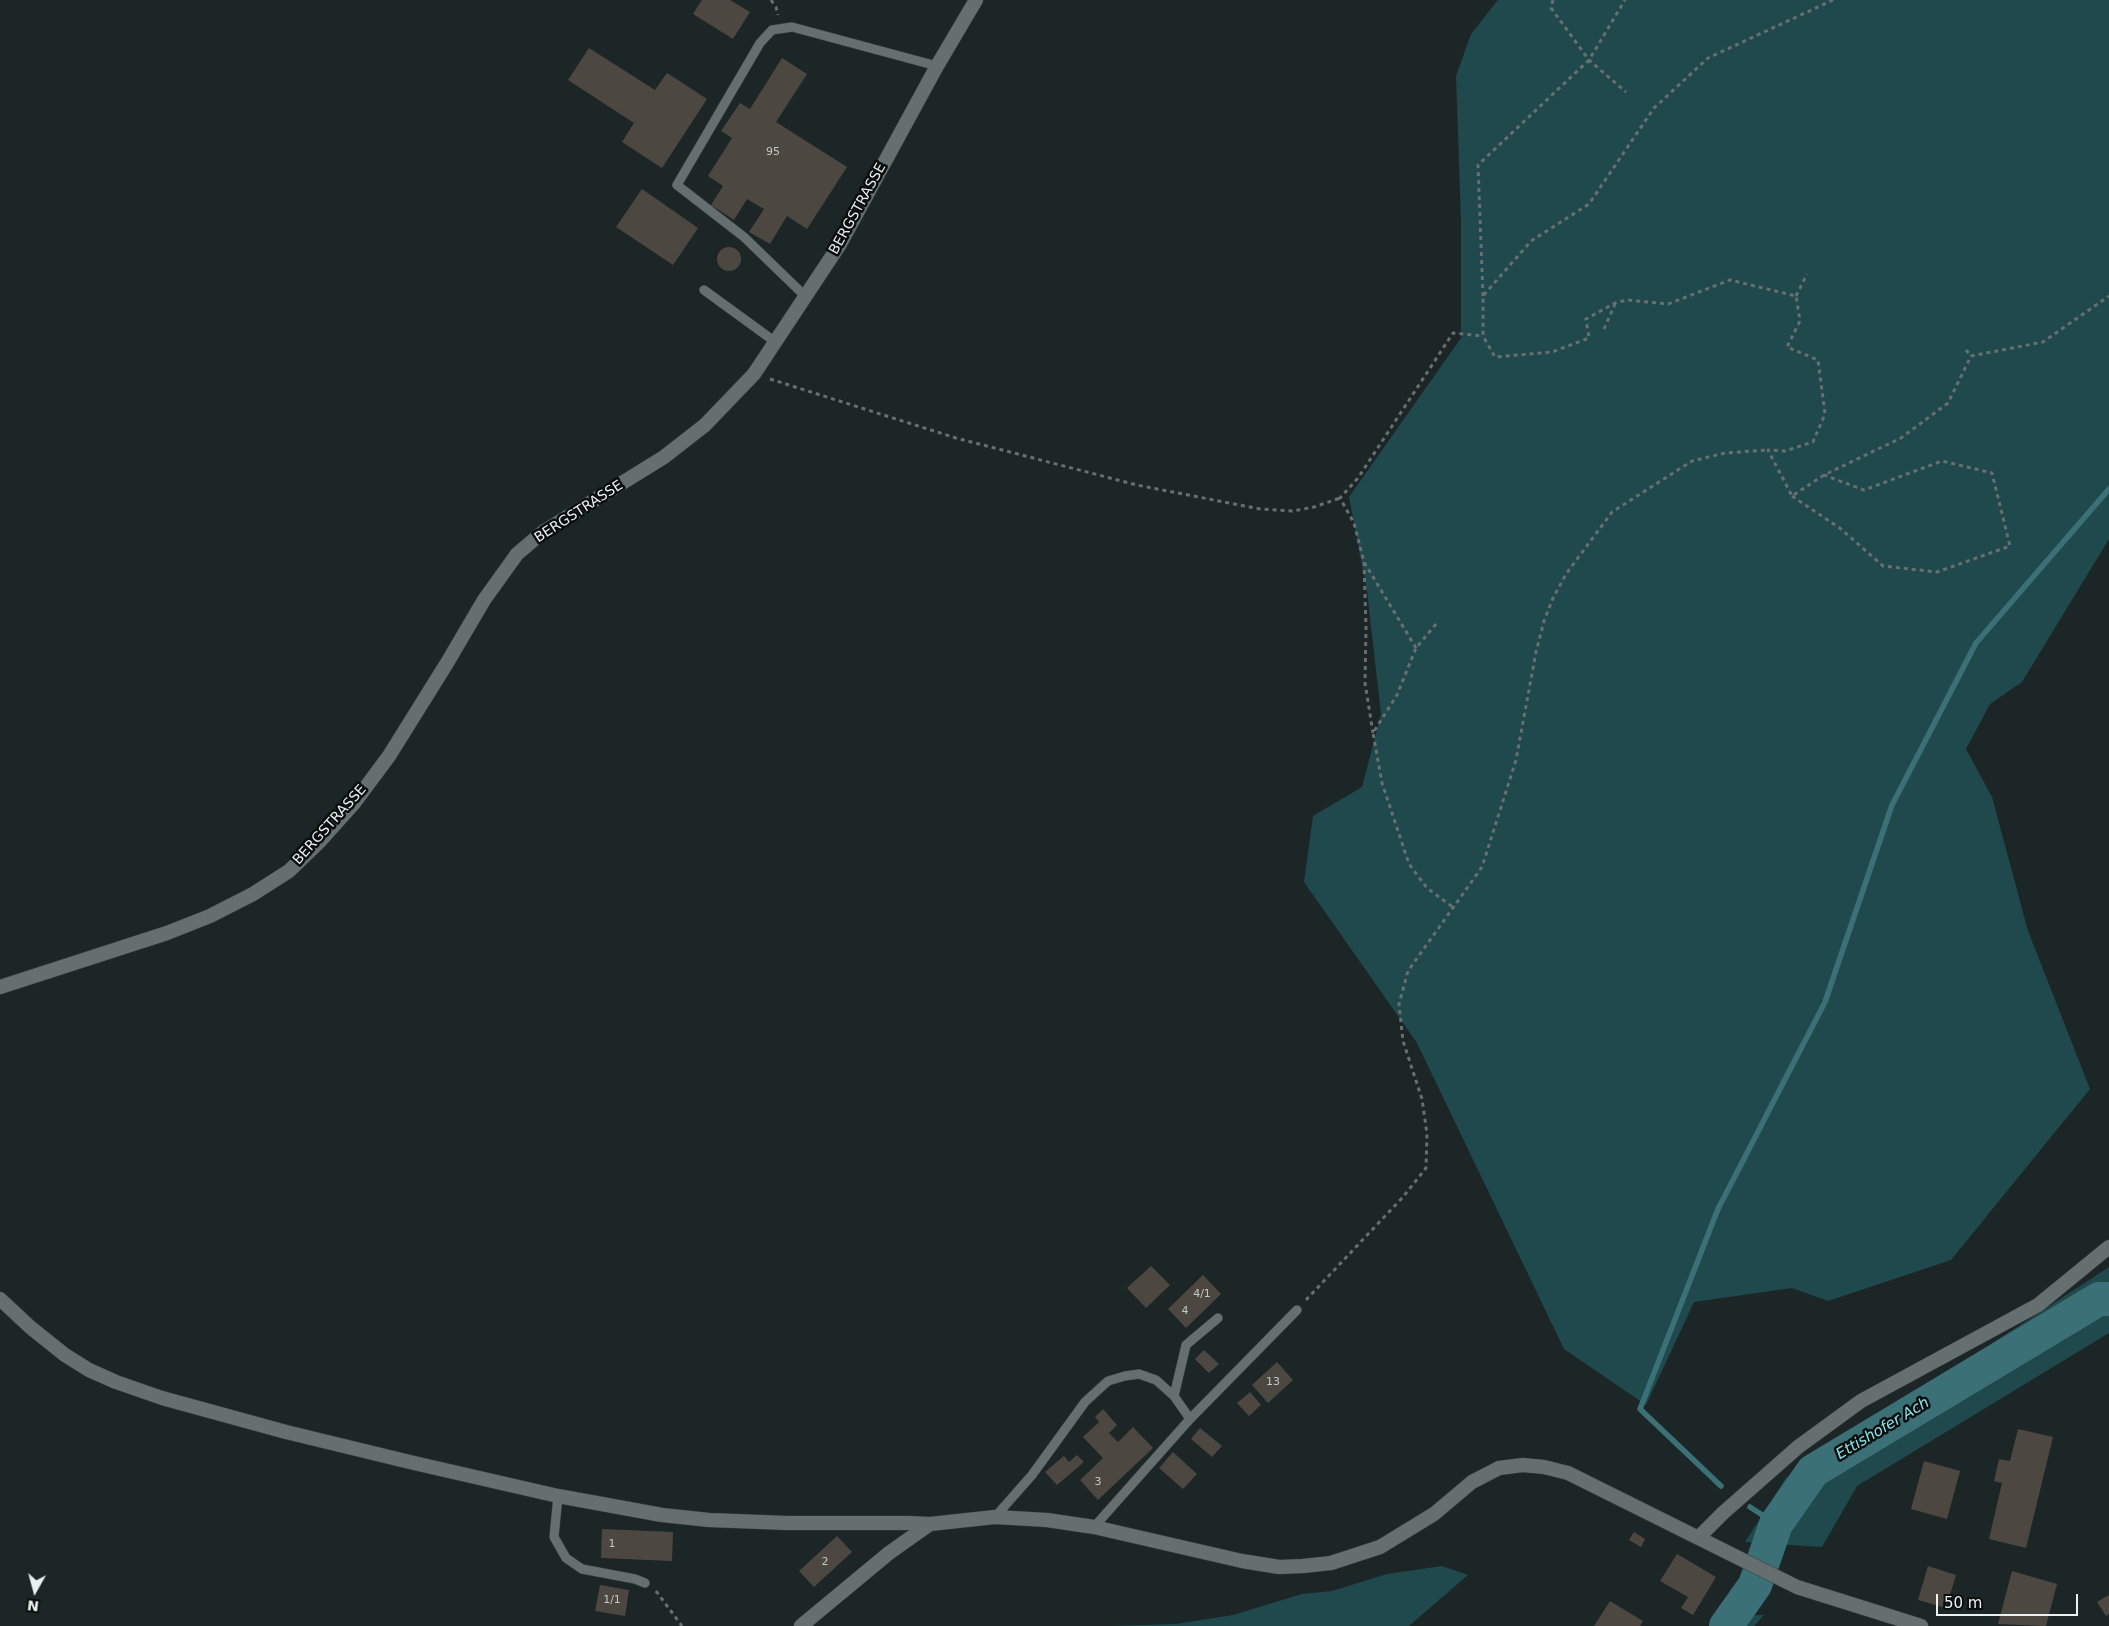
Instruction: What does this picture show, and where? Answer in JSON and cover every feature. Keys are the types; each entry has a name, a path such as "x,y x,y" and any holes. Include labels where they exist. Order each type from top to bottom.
{"street":[{"name":"BERGSTRASSE","path":"0,988 148,939 201,919 253,894 289,871 319,842 354,803 389,756 447,664 484,600 517,554 543,532 664,457 705,425 754,374 774,341 806,297 840,244 937,66 976,0"},
{"path":"1699,1537 1723,1513 1798,1447 1862,1401 2038,1305 2109,1247"},
{"path":"0,1299 30,1327 65,1355 89,1370 162,1398 286,1432 558,1496 662,1515 709,1520 779,1523 930,1524 995,1517 1047,1520 1094,1527 1242,1561 1279,1566 1331,1563 1380,1547 1434,1514 1472,1482 1498,1468 1523,1465 1544,1467 1568,1473 1797,1587 1921,1626"},
{"path":"801,1626 889,1553 930,1524"}],"lane":[{"path":"806,297 744,238 677,185 760,43 772,30 792,27 937,66"},
{"path":"704,290 774,341"},
{"path":"1094,1527 1190,1419 1297,1310"},
{"path":"1174,1396 1186,1345 1218,1318"},
{"path":"995,1517 1032,1476 1084,1402 1108,1381 1139,1374 1156,1380 1174,1396 1190,1419"},
{"path":"558,1496 554,1537 566,1558 582,1570 635,1579 645,1583"}],"path":[{"path":"1553,0 1551,8 1589,60 1626,92"},
{"path":"1625,0 1589,60 1478,165 1483,336 1495,357 1552,352 1589,338 1586,319 1616,303 1628,300 1668,304 1730,280 1796,296"},
{"path":"1483,296 1531,241 1589,204 1654,108 1708,58 1832,0"},
{"path":"1297,1310 1403,1197 1426,1168 1427,1134 1422,1098 1403,1041 1398,1004 1408,971 1482,867 1516,760 1536,652 1544,621 1553,598 1566,574 1612,512 1692,461 1725,453 1768,450 1785,451 1813,442 1825,414 1818,360 1786,347 1800,321 1796,296 1806,274"},
{"path":"1971,356 2043,342 2109,296"},
{"path":"1604,329 1616,303"},
{"path":"754,374 956,438 1138,485 1260,509 1293,511 1314,507 1340,498 1358,478 1453,334 1483,336"},
{"path":"1966,350 1971,356"},
{"path":"1792,496 1824,475 1901,438 1948,403 1971,356"},
{"path":"1768,450 1792,496 1840,529 1884,566 1937,572 2010,546 1992,473 1942,461 1864,490 1824,475"},
{"path":"1340,498 1354,523 1364,562 1366,627 1364,683 1382,783 1409,864 1428,888 1454,908"},
{"path":"1364,562 1416,648"},
{"path":"1373,733 1397,695 1416,648 1436,624"},
{"path":"645,1583 666,1602 682,1626"}],"shaded area":[{"path":"1498,0 2109,0 2109,539 2022,682 1990,704 1966,749 1992,797 2028,931 2090,1089 1951,1260 1828,1301 1792,1288 1694,1302 1646,1405 1564,1349 1417,1043 1304,882 1313,816 1362,787 1381,714 1367,591 1349,497 1461,338 1461,222 1456,76 1471,34"},
{"path":"2109,1267 2109,1333 1857,1486 1822,1547 1745,1542 1786,1478"},
{"path":"1442,1566 1468,1575 1409,1626 1112,1626 1176,1624 1233,1615 1302,1594 1332,1591 1387,1574"},
{"path":"1764,1615 1754,1626 1713,1626 1723,1616"}],"building":[{"path":"702,0 730,0 750,12 733,39 693,14"},
{"path":"589,48 655,90 667,73 707,99 662,168 622,142 634,123 568,80"},
{"path":"782,58 807,74 776,122 847,167 807,229 787,216 770,244 749,232 764,209 747,199 734,220 711,205 723,186 708,176 732,138 721,131 740,103 750,109"},
{"path":"642,189 698,228 673,265 616,227"},
{"path":"729,247 737,251 741,259 737,267 729,271 721,267 717,259 721,251"},
{"path":"1151,1266 1170,1285 1146,1308 1127,1288"},
{"path":"1203,1275 1221,1294 1186,1328 1168,1309"},
{"path":"1204,1350 1219,1364 1209,1373 1195,1359"},
{"path":"1277,1362 1293,1380 1268,1403 1252,1385"},
{"path":"1250,1392 1261,1405 1249,1416 1237,1403"},
{"path":"1103,1409 1117,1425 1109,1433 1118,1442 1133,1427 1153,1448 1098,1500 1080,1480 1103,1458 1083,1437 1099,1422 1095,1417"},
{"path":"1200,1428 1222,1446 1212,1457 1191,1439"},
{"path":"2018,1429 2053,1437 2026,1548 1989,1539 2002,1483 1994,1481 1999,1459 2010,1461"},
{"path":"1173,1452 1197,1474 1183,1489 1159,1468"},
{"path":"1077,1455 1084,1462 1057,1485 1045,1472 1064,1456 1069,1462"},
{"path":"1924,1461 1960,1471 1947,1519 1911,1509"},
{"path":"602,1529 673,1532 672,1561 601,1558"},
{"path":"1634,1532 1645,1539 1641,1547 1629,1540"},
{"path":"837,1536 852,1552 814,1587 799,1571"},
{"path":"1677,1554 1716,1577 1693,1615 1681,1608 1688,1597 1660,1581"},
{"path":"1928,1566 1956,1575 1946,1608 1918,1600"},
{"path":"2012,1571 2057,1584 2046,1626 1998,1624"},
{"path":"600,1585 629,1590 625,1616 595,1611"},
{"path":"2109,1595 2109,1614 2106,1616 2097,1602"},
{"path":"1610,1601 1643,1621 1640,1626 1594,1626"}],"waterway":[{"path":"1721,1486 1640,1409 1718,1209 1825,1002 1892,805 1976,643 2109,489"},
{"name":"Ettishofer Ach","path":"1726,1626 1755,1585 1776,1524 1813,1471 2099,1299 2109,1299"},
{"path":"1750,1507 1776,1524"}]}
